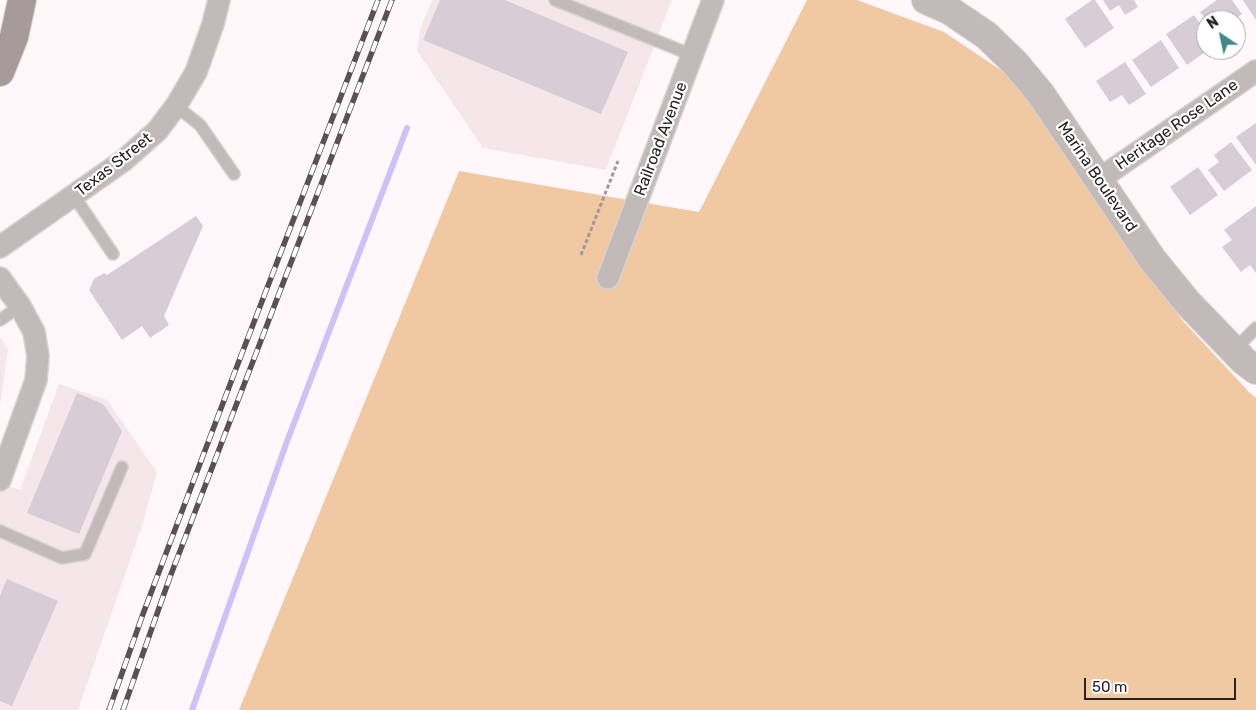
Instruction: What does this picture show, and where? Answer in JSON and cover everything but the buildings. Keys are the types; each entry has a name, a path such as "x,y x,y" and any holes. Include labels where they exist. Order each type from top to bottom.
{"main road":[{"path":"0,72 14,37 22,0"}],"street":[{"name":"Texas Street","path":"0,247 123,161 157,131 176,106 196,72 213,24 219,0"},
{"name":"Railroad Avenue","path":"608,278 713,0"},
{"name":"Marina Boulevard","path":"926,0 949,10 986,35 1015,64 1040,93 1152,258 1188,303 1244,361 1256,370"},
{"name":"Heritage Rose Lane","path":"1098,180 1256,71"},
{"path":"0,278 20,306 34,332 38,356 36,380 0,480"}],"lane":[{"path":"555,0 692,55"},
{"path":"176,106 200,125 234,174"},
{"path":"74,196 113,254"},
{"path":"0,320 20,306"},
{"path":"1234,350 1256,328"},
{"path":"0,531 62,558 85,554 122,467"}],"path":[{"path":"581,255 618,161"}],"shaded area":[{"path":"432,0 672,0 606,170 483,148 417,51 420,29"},
{"path":"807,0 857,0 944,32 1023,85 1104,211 1183,321 1256,398 1256,710 239,710 459,171 699,212"},
{"path":"0,337 8,349 0,405"},
{"path":"59,384 107,400 157,472 142,526 78,710 0,710 0,483 20,490"}],"waterway":[{"path":"192,710 286,444 407,128"}],"railway":[{"path":"109,710 143,614 378,0"},
{"path":"123,710 170,577 392,0"}]}
